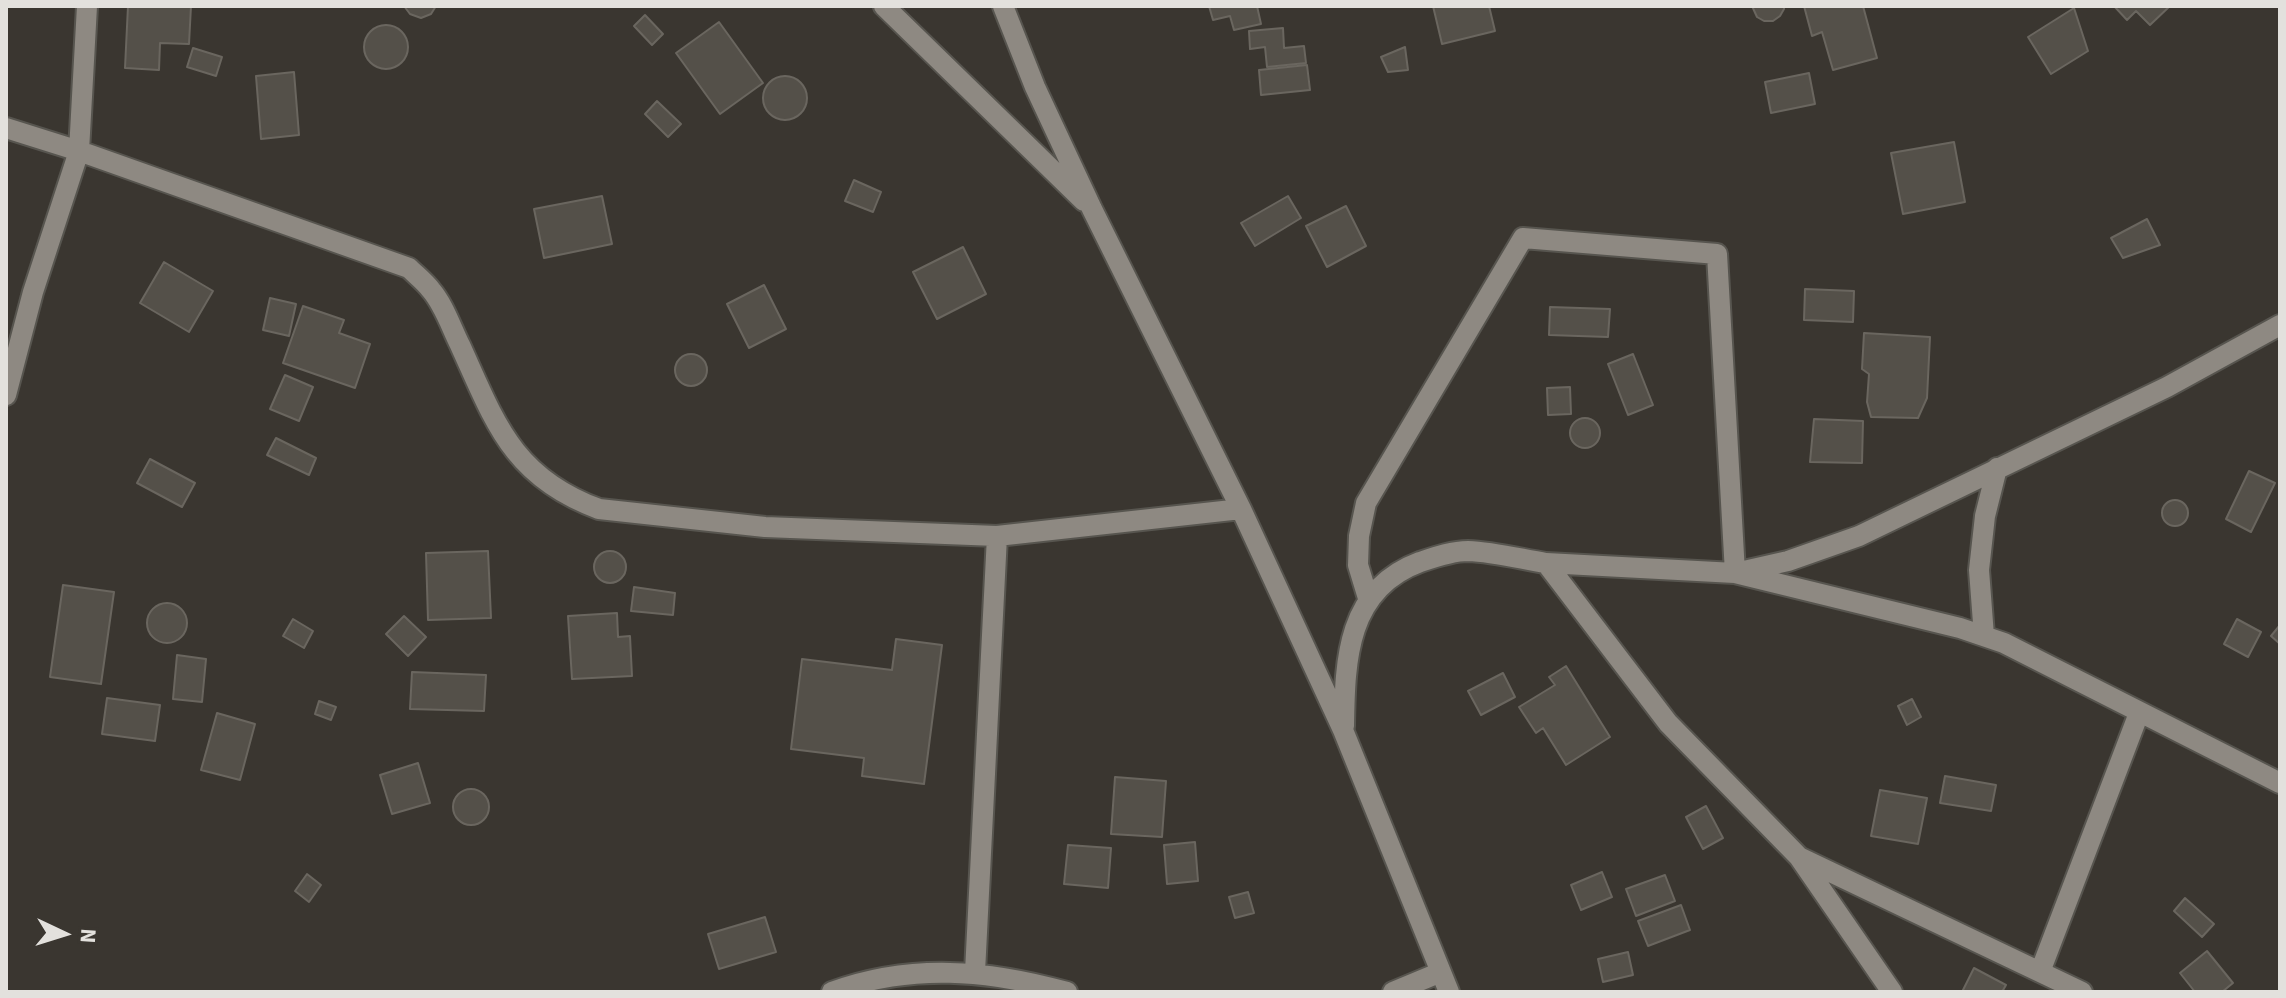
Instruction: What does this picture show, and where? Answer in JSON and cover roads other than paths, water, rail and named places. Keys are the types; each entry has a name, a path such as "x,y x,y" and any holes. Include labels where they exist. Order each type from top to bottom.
{"street":[{"path":"6,395 33,292 79,151 87,6"},
{"path":"884,6 1092,209"},
{"path":"1003,6 1035,87 1092,209 1241,509 1343,730 1449,992"},
{"path":"6,128 409,268 432,290 447,317 500,432 534,473 577,501 599,509 765,527 997,536 1241,509"},
{"path":"1368,598 1358,565 1359,536 1366,503 1523,238 1717,254 1735,573"},
{"path":"1735,573 1788,561 1859,536 2167,387 2280,325"},
{"path":"1984,636 1979,570 1985,516 1997,468"},
{"path":"975,972 997,536"},
{"path":"1343,730 1345,677 1352,638 1368,598 1401,571 1438,556 1465,551 1546,563 1735,573 1984,636 2044,662 2280,783"},
{"path":"1546,563 1668,723 1799,857 1892,992"},
{"path":"2040,972 2139,713"},
{"path":"1799,857 2082,992"},
{"path":"832,992 862,981 975,972 1026,980 1067,992"},
{"path":"1393,992 1441,972"}]}
